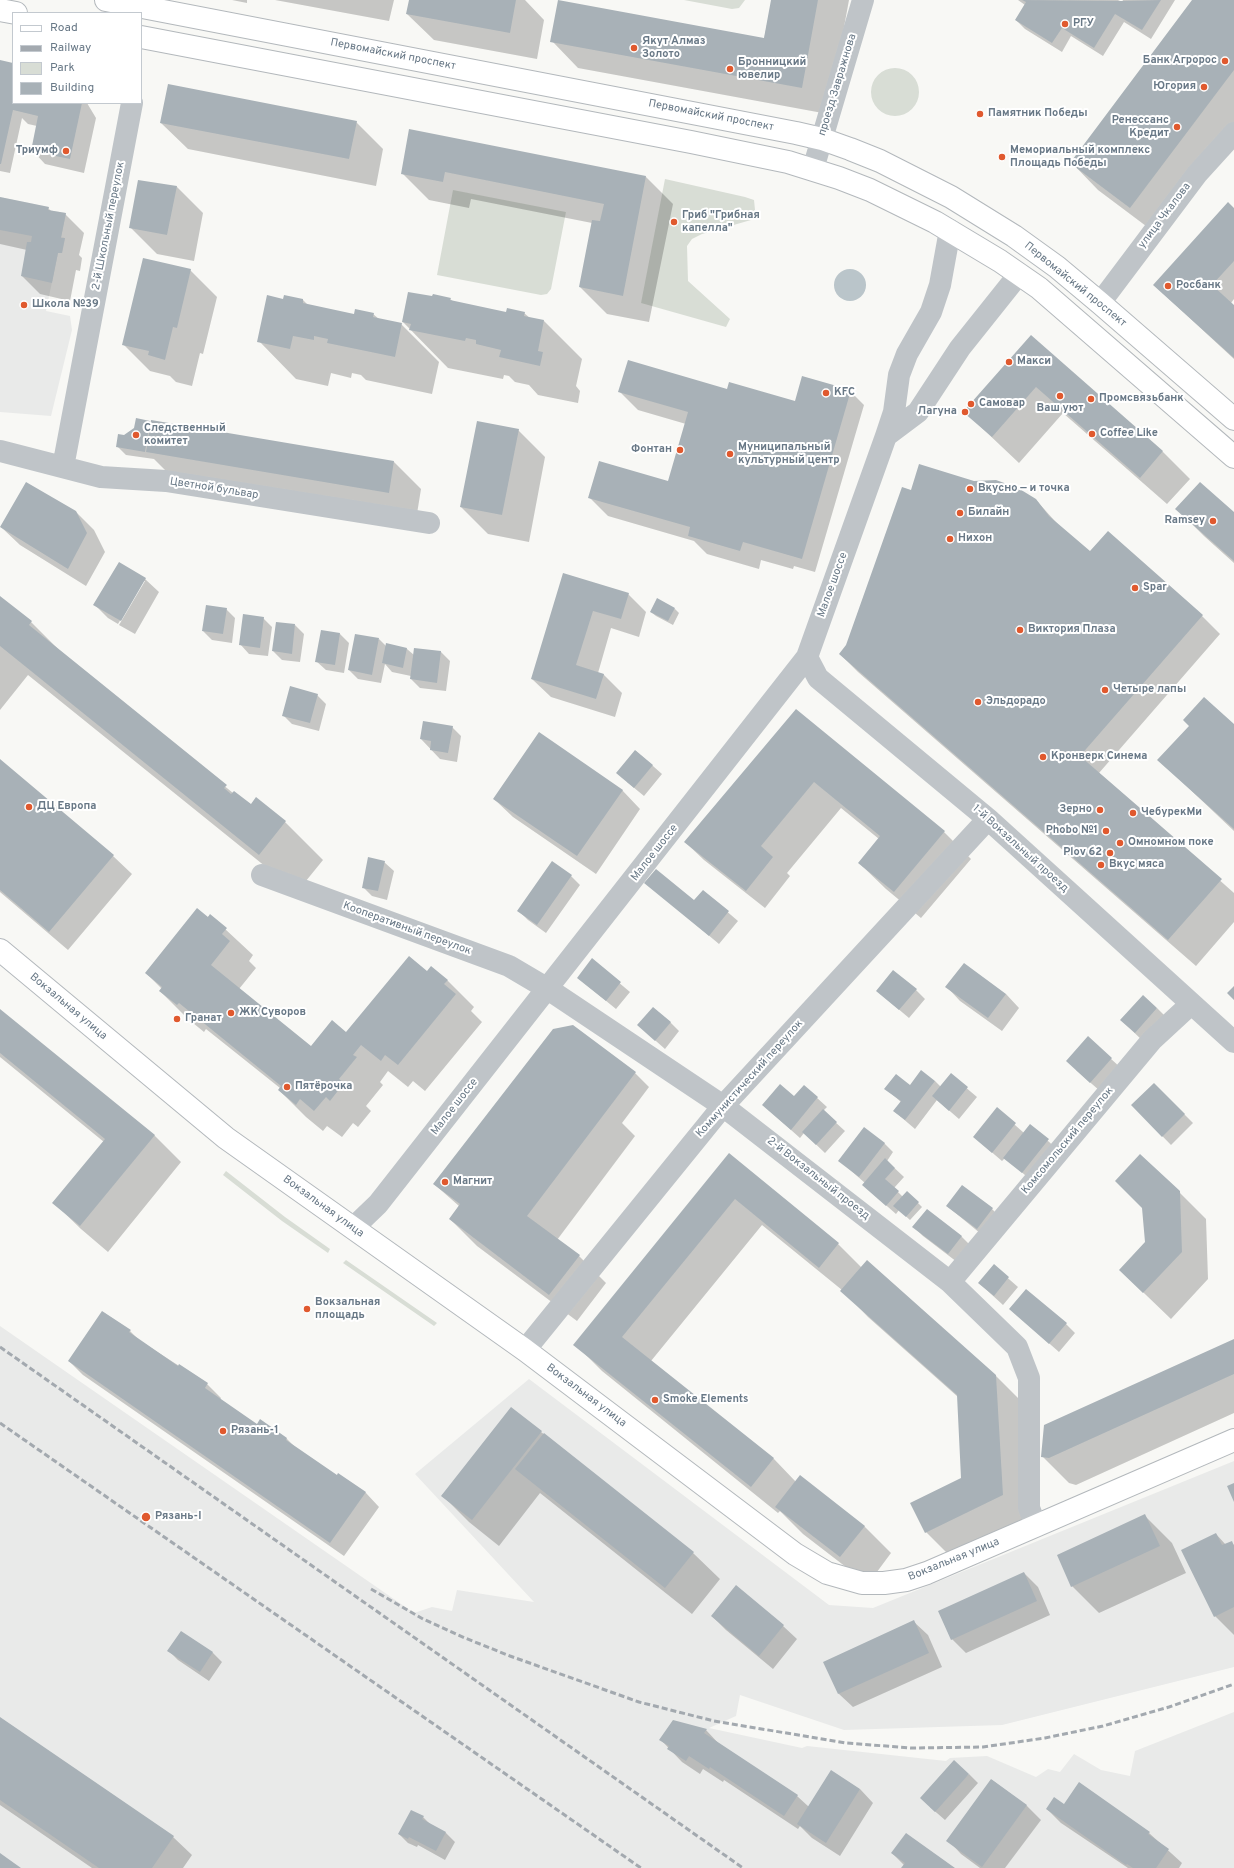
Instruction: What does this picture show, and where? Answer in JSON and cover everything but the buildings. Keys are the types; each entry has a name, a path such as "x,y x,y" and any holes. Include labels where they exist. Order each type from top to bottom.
{"main road":[{"name":"Первомайский проспект","path":"106,0 697,113 822,139 880,161 951,197 1014,236 1057,267 1100,302 1234,419"},
{"path":"0,10 12,12"},
{"path":"142,41 691,142 788,162 813,169 870,190 950,230 1039,288 1234,457"},
{"name":"Вокзальная улица","path":"0,950 226,1138 525,1350 795,1554 813,1566 836,1577 862,1583 884,1583 906,1580 928,1573 1234,1440"}],"street":[{"name":"проезд Завражнова","path":"813,169 863,0"},
{"name":"2-й Школьный переулок","path":"63,467 132,104"},
{"name":"улица Чкалова","path":"1100,302 1197,174 1234,133"},
{"name":"Малое шоссе","path":"353,1228 378,1204 807,658 894,412 898,375 907,354 931,312 940,285 950,230"},
{"path":"886,436 918,412 960,348 1019,274"},
{"name":"Цветной бульвар","path":"0,451 101,477 166,481 429,523"},
{"name":"1-й Вокзальный проезд","path":"807,658 818,678 988,819 1234,1042"},
{"name":"Коммунистический переулок","path":"525,1350 723,1106 988,819"},
{"name":"Кооперативный переулок","path":"262,875 509,966 548,989"},
{"name":"2-й Вокзальный проезд","path":"548,989 723,1106 950,1282 1017,1347 1029,1378 1029,1508 1036,1526"},
{"name":"Комсомольский переулок","path":"950,1282 1152,1040 1191,1004"}],"shaded area":[{"name":"Школа №39","path":"0,197 49,207 48,210 66,213 61,237 65,238 62,253 58,253 46,311 70,316 72,330 51,416 0,412"},
{"path":"850,269 859,272 863,276 866,285 863,294 859,298 850,301 841,298 837,294 834,285 837,276 841,272"},
{"path":"0,1326 414,1613 432,1607 452,1611 457,1590 534,1602 415,1474 529,1379 829,1605 873,1608 1234,1461 1234,1667 1002,1725 844,1730 740,1695 736,1716 709,1728 802,1748 807,1746 946,1761 950,1758 987,1756 1036,1777 1048,1769 1060,1772 1074,1754 1101,1770 1130,1776 1135,1751 1234,1712 1234,1868 0,1868"}],"green space":[{"path":"684,0 745,0 739,8 732,9"},
{"path":"890,68 900,68 909,72 915,78 918,83 918,101 909,112 900,116 890,116 881,112 875,106 871,97 871,87 875,78 881,72"},
{"path":"665,179 754,200 755,210 751,220 702,234 692,239 687,246 688,281 730,319 726,327 641,303"},
{"path":"453,190 566,212 551,289 547,294 541,295 437,275"},
{"path":"226,1171 285,1217 330,1249 328,1253 282,1221 223,1175"},
{"path":"346,1260 437,1323 434,1326 343,1263"}],"railway":[{"path":"0,1347 743,1868"},
{"path":"0,1423 641,1868"},
{"path":"371,1589 423,1619 465,1638 510,1656 639,1702 714,1721 846,1743 911,1748 983,1747 1045,1738 1103,1726 1169,1707 1234,1684"}],"place":[{"name":"РГУ","path":"1065,24"},
{"name":"Якут Алмаз Золото","path":"634,48"},
{"name":"Банк Агророс","path":"1225,61"},
{"name":"Бронницкий ювелир","path":"730,69"},
{"name":"Югория","path":"1204,87"},
{"name":"Памятник Победы","path":"980,114"},
{"name":"Ренессанс Кредит","path":"1177,127"},
{"name":"Триумф","path":"66,151"},
{"name":"Мемориальный комплекс Площадь Победы","path":"1002,157"},
{"name":"Гриб \"Грибная капелла\"","path":"674,222"},
{"name":"Росбанк","path":"1168,286"},
{"name":"Школа №39","path":"24,305"},
{"name":"Макси","path":"1009,362"},
{"name":"KFC","path":"826,393"},
{"name":"Ваш уют","path":"1060,396"},
{"name":"Промсвязьбанк","path":"1091,399"},
{"name":"Самовар","path":"971,404"},
{"name":"Лагуна","path":"965,412"},
{"name":"Coffee Like","path":"1092,434"},
{"name":"Следственный комитет","path":"136,435"},
{"name":"Фонтан","path":"680,450"},
{"name":"Муниципальный культурный центр","path":"730,454"},
{"name":"Вкусно — и точка","path":"970,489"},
{"name":"Билайн","path":"960,513"},
{"name":"Ramsey","path":"1213,521"},
{"name":"Нихон","path":"950,539"},
{"name":"Spar","path":"1135,588"},
{"name":"Виктория Плаза","path":"1020,630"},
{"name":"Четыре лапы","path":"1105,690"},
{"name":"Эльдорадо","path":"978,702"},
{"name":"Кронверк Синема","path":"1043,757"},
{"name":"ДЦ Европа","path":"29,807"},
{"name":"Зерно","path":"1100,810"},
{"name":"ЧебурекМи","path":"1133,813"},
{"name":"Phobo №1","path":"1106,831"},
{"name":"Омномном поке","path":"1120,843"},
{"name":"Plov 62","path":"1110,853"},
{"name":"Вкус мяса","path":"1101,865"},
{"name":"ЖК Суворов","path":"231,1013"},
{"name":"Гранат","path":"177,1019"},
{"name":"Пятёрочка","path":"287,1087"},
{"name":"Магнит","path":"445,1182"},
{"name":"Вокзальная площадь","path":"307,1309"},
{"name":"Smoke Elements","path":"655,1400"},
{"name":"Рязань-1","path":"223,1431"},
{"name":"Рязань-I","path":"146,1517"}]}
